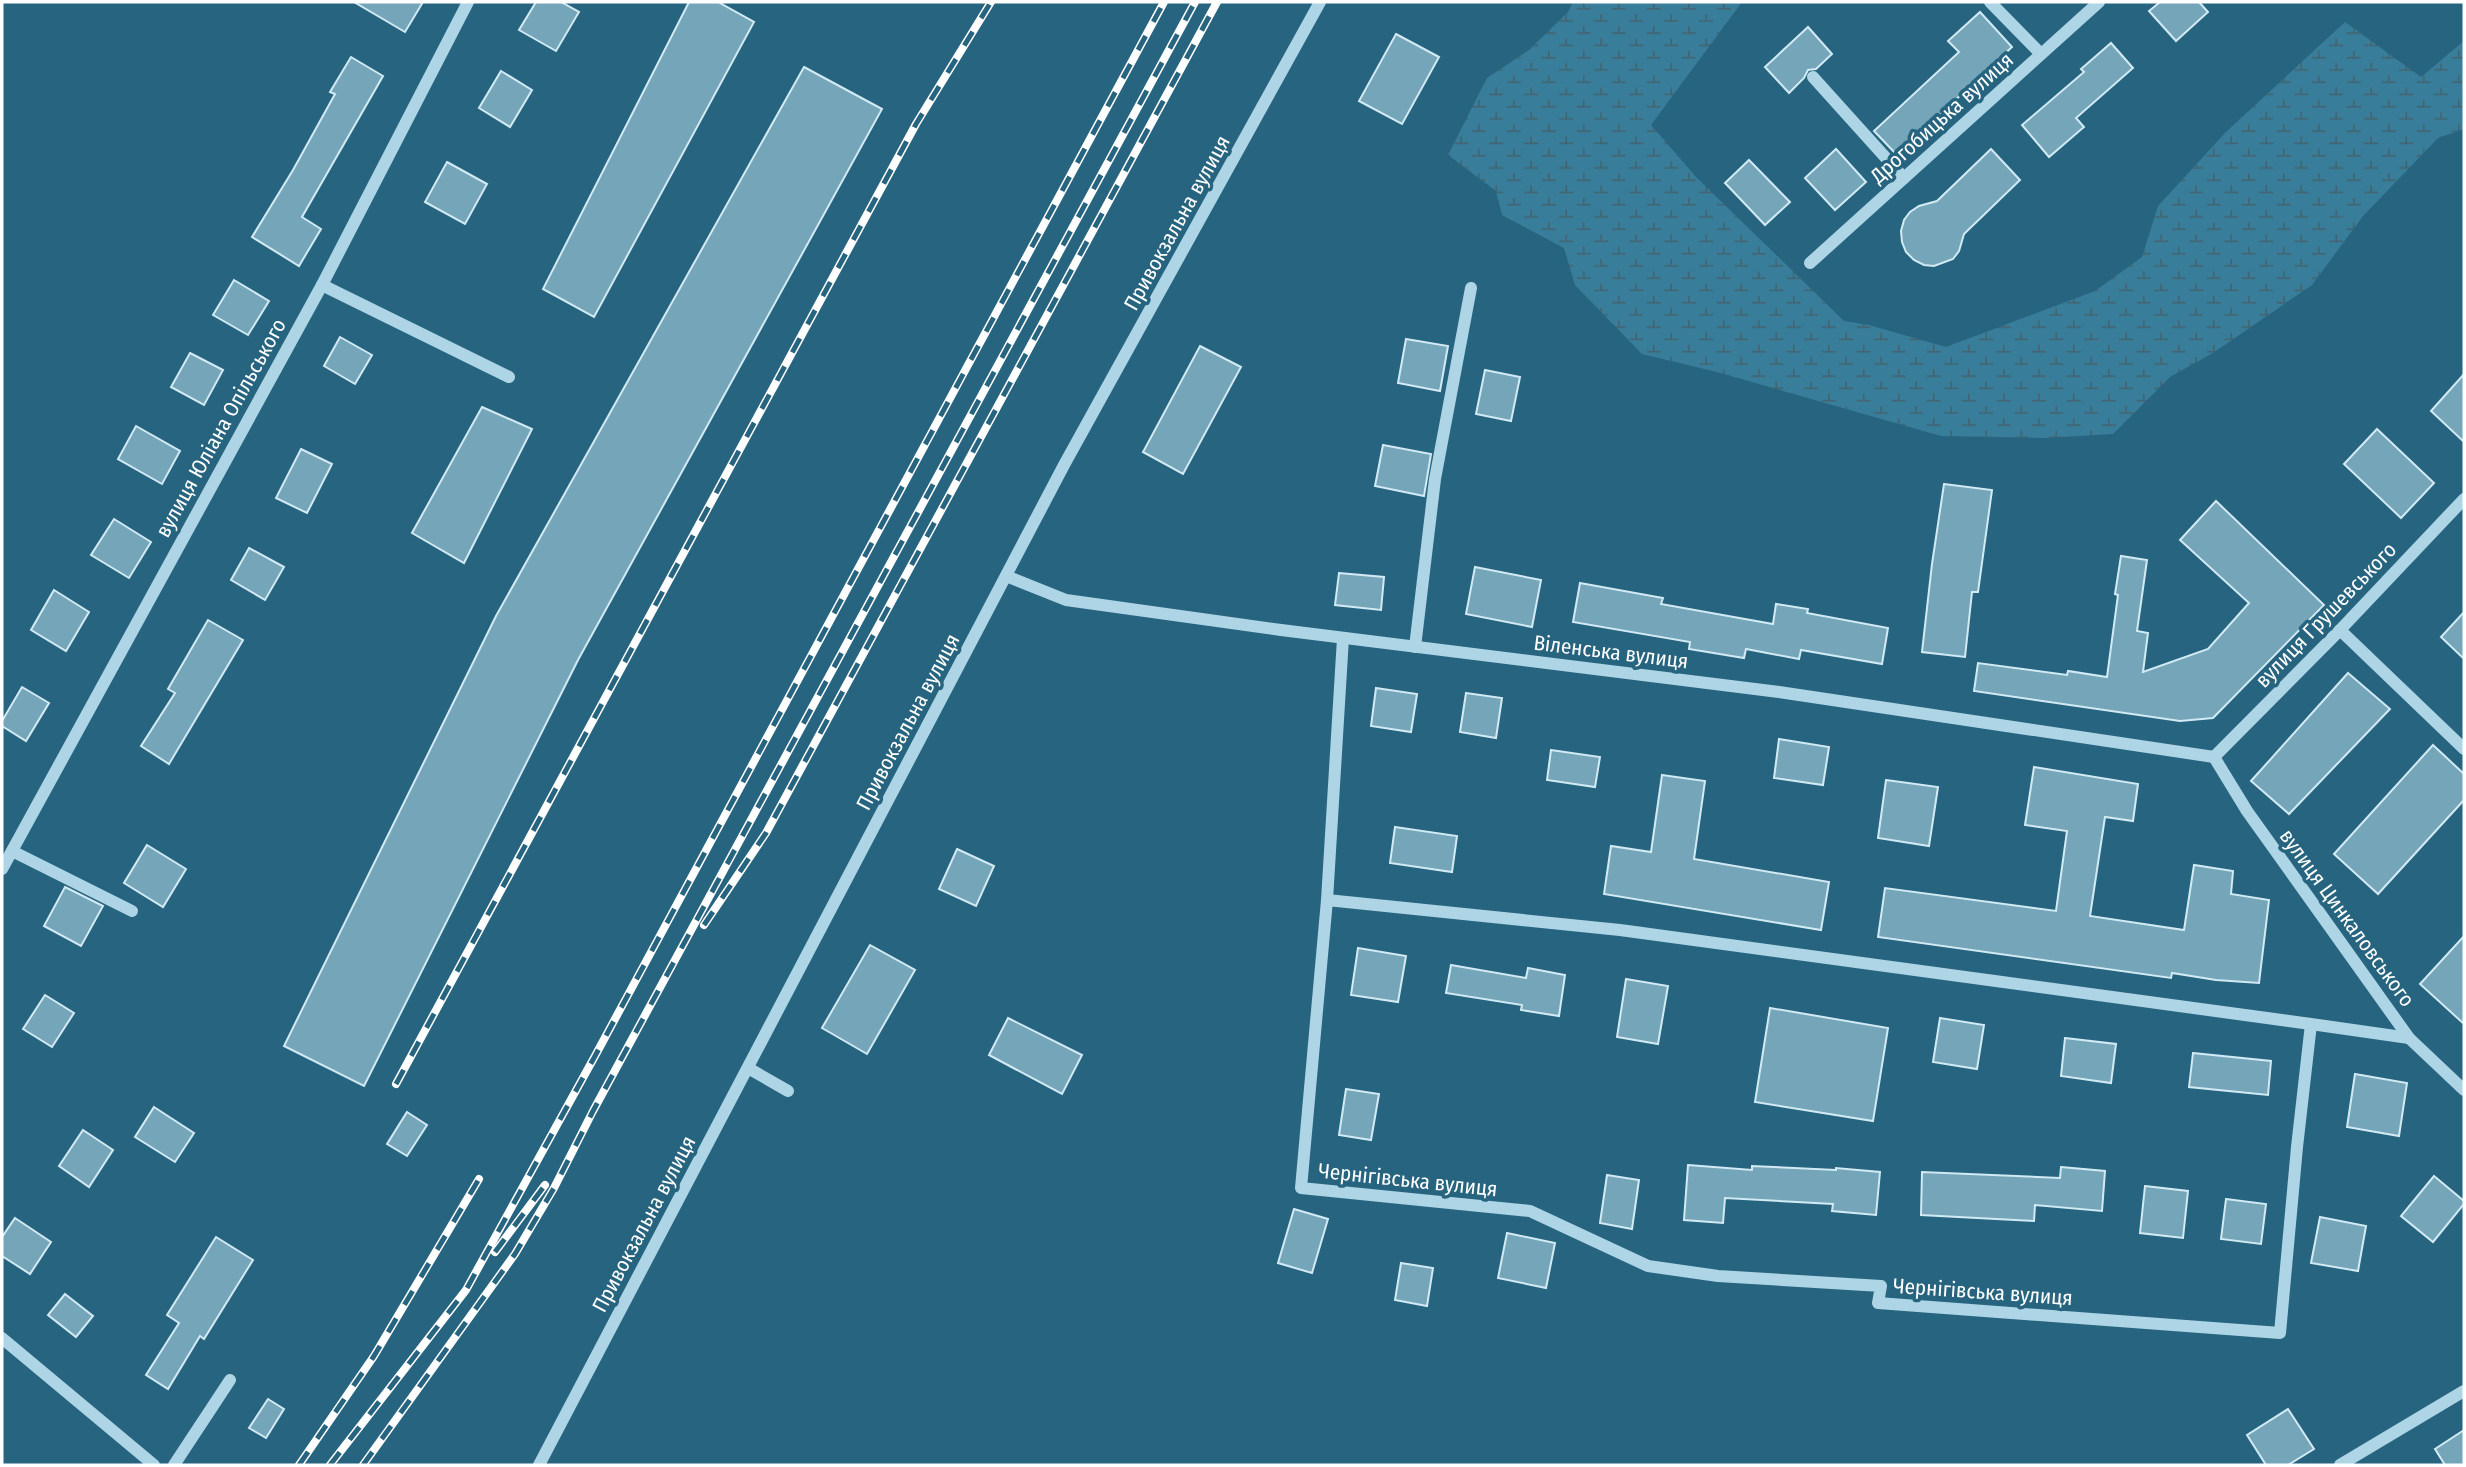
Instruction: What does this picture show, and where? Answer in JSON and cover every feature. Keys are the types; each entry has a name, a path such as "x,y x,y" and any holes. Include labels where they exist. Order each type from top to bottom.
{"street":[{"name":"вулиця Юліана Опільського","path":"2,869 321,285 468,2"},
{"name":"Привокзальна вулиця","path":"540,1465 1064,465 1320,2"},
{"path":"1990,2 2041,54"},
{"name":"Дрогобицька вулиця","path":"1810,263 2099,2"},
{"path":"1813,77 1904,178"},
{"path":"321,285 509,377"},
{"path":"1415,647 1435,479 1471,288"},
{"name":"вулиця Грушевського","path":"2214,757 2340,630 2464,499"},
{"name":"Віленська вулиця","path":"1006,576 1066,600 1343,638 1779,692 2214,757"},
{"path":"2340,630 2464,749"},
{"path":"1343,638 1327,900 1620,930 2409,1038"},
{"name":"вулиця Цинкаловського","path":"2214,757 2247,811 2409,1038 2464,1090"},
{"path":"12,850 132,911"},
{"name":"Чернігівська вулиця","path":"1327,900 1301,1188 1530,1211 1647,1266 1718,1276 1881,1286 1878,1303 2280,1332 2311,1024"},
{"path":"748,1068 788,1091"},
{"path":"2,1338 154,1465"},
{"path":"174,1465 230,1380"},
{"path":"2340,1465 2464,1391"}],"green space":[{"path":"1573,2 1742,2 1651,125 1696,177 1844,321 1869,325 1946,347 2095,291 2142,257 2158,206 2226,132 2345,22 2421,77 2464,41 2464,129 2438,138 2363,216 2312,285 2213,353 2170,377 2113,434 2046,438 1941,436 1717,372 1642,354 1575,285 1564,248 1502,215 1496,191 1448,155 1487,78 1529,50 1568,12"}],"building":[{"path":"354,2 423,2 405,32"},
{"path":"536,2 561,2 579,12 556,51 519,30"},
{"path":"689,2 718,2 754,22 594,317 543,289"},
{"path":"2160,2 2199,2 2208,12 2176,41 2149,11"},
{"path":"1980,12 2012,47 1897,155 1874,131 1959,52 1948,41"},
{"path":"1808,27 1832,54 1816,69 1808,70 1789,93 1765,67"},
{"path":"1396,34 1439,57 1402,124 1359,101"},
{"path":"2111,43 2133,68 2076,118 2084,127 2049,157 2022,125 2084,72 2081,69"},
{"path":"351,57 383,76 302,217 321,229 299,266 252,237 335,94 330,92"},
{"path":"804,67 882,109 578,660 364,1086 284,1046 496,616"},
{"path":"501,71 532,90 510,127 479,108"},
{"path":"1836,149 1866,182 1835,210 1805,178"},
{"path":"1991,149 2020,180 1964,234 1959,251 1953,259 1934,266 1914,260 1906,252 1902,242 1904,220 1919,206 1937,201"},
{"path":"1749,160 1790,202 1765,225 1725,183"},
{"path":"447,162 487,184 465,224 425,202"},
{"path":"234,280 269,301 248,335 213,315"},
{"path":"340,337 372,355 355,384 324,366"},
{"path":"1406,339 1448,346 1440,391 1398,383"},
{"path":"1200,346 1241,367 1183,474 1143,452"},
{"path":"190,353 223,370 204,405 171,387"},
{"path":"1485,370 1520,377 1511,421 1476,414"},
{"path":"2464,374 2464,442 2431,411"},
{"path":"482,407 532,429 464,563 412,533"},
{"path":"136,426 180,451 162,484 118,459"},
{"path":"2377,429 2434,483 2401,518 2344,464"},
{"path":"1383,445 1431,454 1424,496 1375,486"},
{"path":"301,449 332,464 307,513 276,498"},
{"path":"1944,484 1992,490 1978,592 1972,592 1965,657 1922,652"},
{"path":"2216,501 2324,605 2213,718 2180,721 1974,691 1978,663 2067,675 2068,671 2107,677 2121,556 2147,560 2137,631 2148,633 2143,672 2208,649 2249,603 2180,540"},
{"path":"114,519 151,542 129,578 91,555"},
{"path":"249,548 284,567 265,600 231,580"},
{"path":"1475,567 1541,580 1532,627 1466,614"},
{"path":"1339,573 1384,577 1381,610 1335,605"},
{"path":"1580,583 1663,598 1661,604 1773,624 1776,604 1808,609 1807,613 1888,628 1882,664 1801,650 1799,659 1746,649 1744,658 1689,649 1690,642 1573,622"},
{"path":"54,590 89,612 66,651 31,630"},
{"path":"2464,612 2464,659 2441,637"},
{"path":"208,620 243,640 169,764 141,746 175,693 168,689"},
{"path":"2348,673 2390,709 2289,814 2251,781"},
{"path":"22,687 49,703 26,741 2,726 2,721"},
{"path":"1376,688 1417,694 1411,732 1371,726"},
{"path":"1466,693 1502,698 1496,738 1460,732"},
{"path":"1779,739 1829,747 1823,785 1774,778"},
{"path":"2433,745 2464,774 2464,800 2378,894 2334,854"},
{"path":"1551,750 1600,757 1595,787 1547,780"},
{"path":"2034,767 2138,784 2133,821 2105,817 2090,916 2184,930 2194,865 2233,871 2231,894 2269,900 2259,983 2172,973 2171,978 1878,937 1885,888 2056,911 2067,831 2025,825"},
{"path":"1662,775 1705,781 1694,859 1829,882 1821,930 1604,894 1611,846 1651,852"},
{"path":"1886,780 1938,787 1929,846 1878,838"},
{"path":"1395,827 1457,836 1452,872 1390,863"},
{"path":"147,845 186,869 163,907 124,883"},
{"path":"957,849 994,866 976,906 939,889"},
{"path":"65,887 103,906 81,946 44,926"},
{"path":"2464,936 2464,1024 2420,984"},
{"path":"870,945 915,970 867,1054 822,1028"},
{"path":"1358,948 1406,956 1398,1002 1351,995"},
{"path":"1451,965 1526,978 1528,968 1565,975 1559,1016 1521,1010 1522,1005 1446,993"},
{"path":"1626,979 1668,986 1658,1044 1617,1037"},
{"path":"45,995 74,1013 52,1047 23,1029"},
{"path":"1770,1008 1888,1028 1873,1121 1755,1102"},
{"path":"1008,1018 1082,1055 1062,1094 989,1055"},
{"path":"1940,1018 1984,1025 1977,1069 1933,1062"},
{"path":"2065,1038 2116,1044 2111,1083 2061,1076"},
{"path":"2193,1053 2271,1061 2268,1095 2189,1087"},
{"path":"2355,1074 2407,1083 2399,1136 2347,1127"},
{"path":"1346,1089 1379,1094 1371,1140 1339,1135"},
{"path":"154,1107 194,1133 175,1162 135,1137"},
{"path":"407,1112 427,1125 407,1156 387,1144"},
{"path":"83,1130 113,1150 89,1187 59,1166"},
{"path":"1688,1165 1752,1170 1752,1166 1880,1172 1876,1215 1832,1211 1833,1204 1725,1198 1723,1223 1684,1220"},
{"path":"2061,1167 2105,1171 2102,1211 2035,1205 2034,1221 1921,1215 1922,1172 2060,1178"},
{"path":"1607,1175 1639,1180 1632,1229 1600,1223"},
{"path":"2434,1176 2464,1201 2464,1204 2433,1242 2401,1216"},
{"path":"2145,1186 2188,1191 2183,1238 2140,1233"},
{"path":"2226,1199 2266,1204 2261,1244 2221,1239"},
{"path":"1294,1209 1328,1219 1312,1273 1278,1263"},
{"path":"2320,1217 2366,1226 2358,1271 2311,1263"},
{"path":"15,1218 51,1242 30,1274 2,1256 2,1237"},
{"path":"1507,1233 1555,1243 1546,1288 1498,1278"},
{"path":"216,1237 253,1260 204,1339 200,1336 168,1389 146,1375 179,1323 167,1315"},
{"path":"1401,1263 1433,1268 1427,1306 1395,1300"},
{"path":"65,1294 93,1316 76,1337 48,1315"},
{"path":"268,1399 284,1409 266,1438 249,1428"},
{"path":"2288,1409 2314,1449 2288,1465 2266,1465 2247,1435"},
{"path":"2464,1430 2464,1465 2445,1465 2435,1449"}],"railway":[{"path":"396,1084 916,124 991,2"},
{"path":"330,1465 466,1290 1164,2"},
{"path":"363,1465 515,1254 554,1188 593,1111 1195,2"},
{"path":"704,925 766,833 1217,2"},
{"path":"299,1465 374,1356 479,1179"},
{"path":"495,1252 545,1185"}]}
